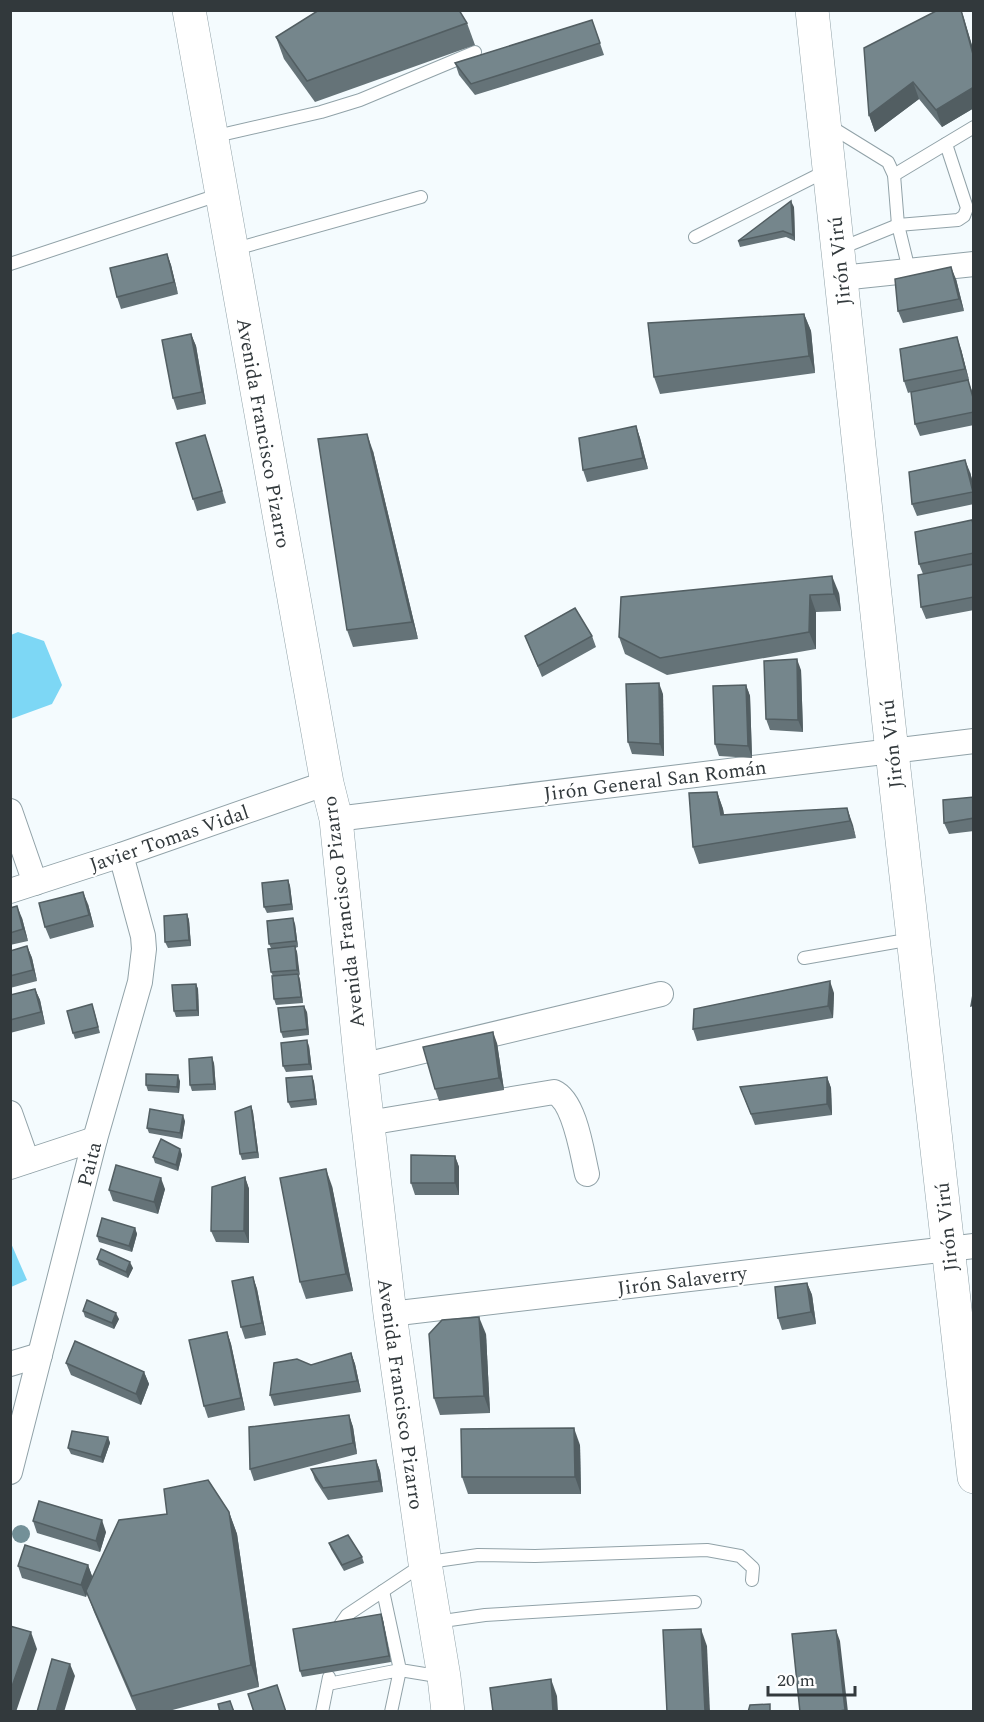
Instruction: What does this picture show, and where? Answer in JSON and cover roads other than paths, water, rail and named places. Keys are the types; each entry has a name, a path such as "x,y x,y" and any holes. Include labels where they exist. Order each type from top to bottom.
{"main road":[{"name":"Avenida Francisco Pizarro","path":"189,10 327,783 336,819 361,1066 390,1314 424,1563 448,1712"},
{"name":"Jirón Virú","path":"812,10 914,939 961,1247 974,1477"}],"street":[{"path":"839,263 909,270 974,264"},
{"name":"Jirón General San Román","path":"336,819 974,741"},
{"name":"Javier Tomas Vidal","path":"10,891 327,783"},
{"path":"10,811 35,883"},
{"name":"Paita","path":"10,1472 95,1140 136,996 143,962 143,936 121,855"},
{"path":"361,1066 661,994"},
{"path":"368,1123 554,1092 560,1095 576,1124 587,1174"},
{"path":"10,1113 19,1164 95,1140"},
{"name":"Jirón Salaverry","path":"390,1314 961,1247"},
{"path":"10,1364 40,1354"}],"lane":[{"path":"212,137 321,112 360,100 475,52"},
{"path":"824,123 888,162 894,175 898,225 909,270"},
{"path":"894,175 974,127"},
{"path":"839,263 898,225 958,220 964,216 968,208 946,144"},
{"path":"695,237 830,169"},
{"path":"10,264 222,194"},
{"path":"232,250 421,197"},
{"path":"804,958 914,939"},
{"path":"338,1628 347,1615 424,1563 478,1555 535,1556 706,1550 740,1556 753,1568 752,1580"},
{"path":"383,1590 400,1670 391,1712"},
{"path":"434,1623 485,1615 695,1602"},
{"path":"322,1712 329,1678 400,1670 444,1677"}]}
